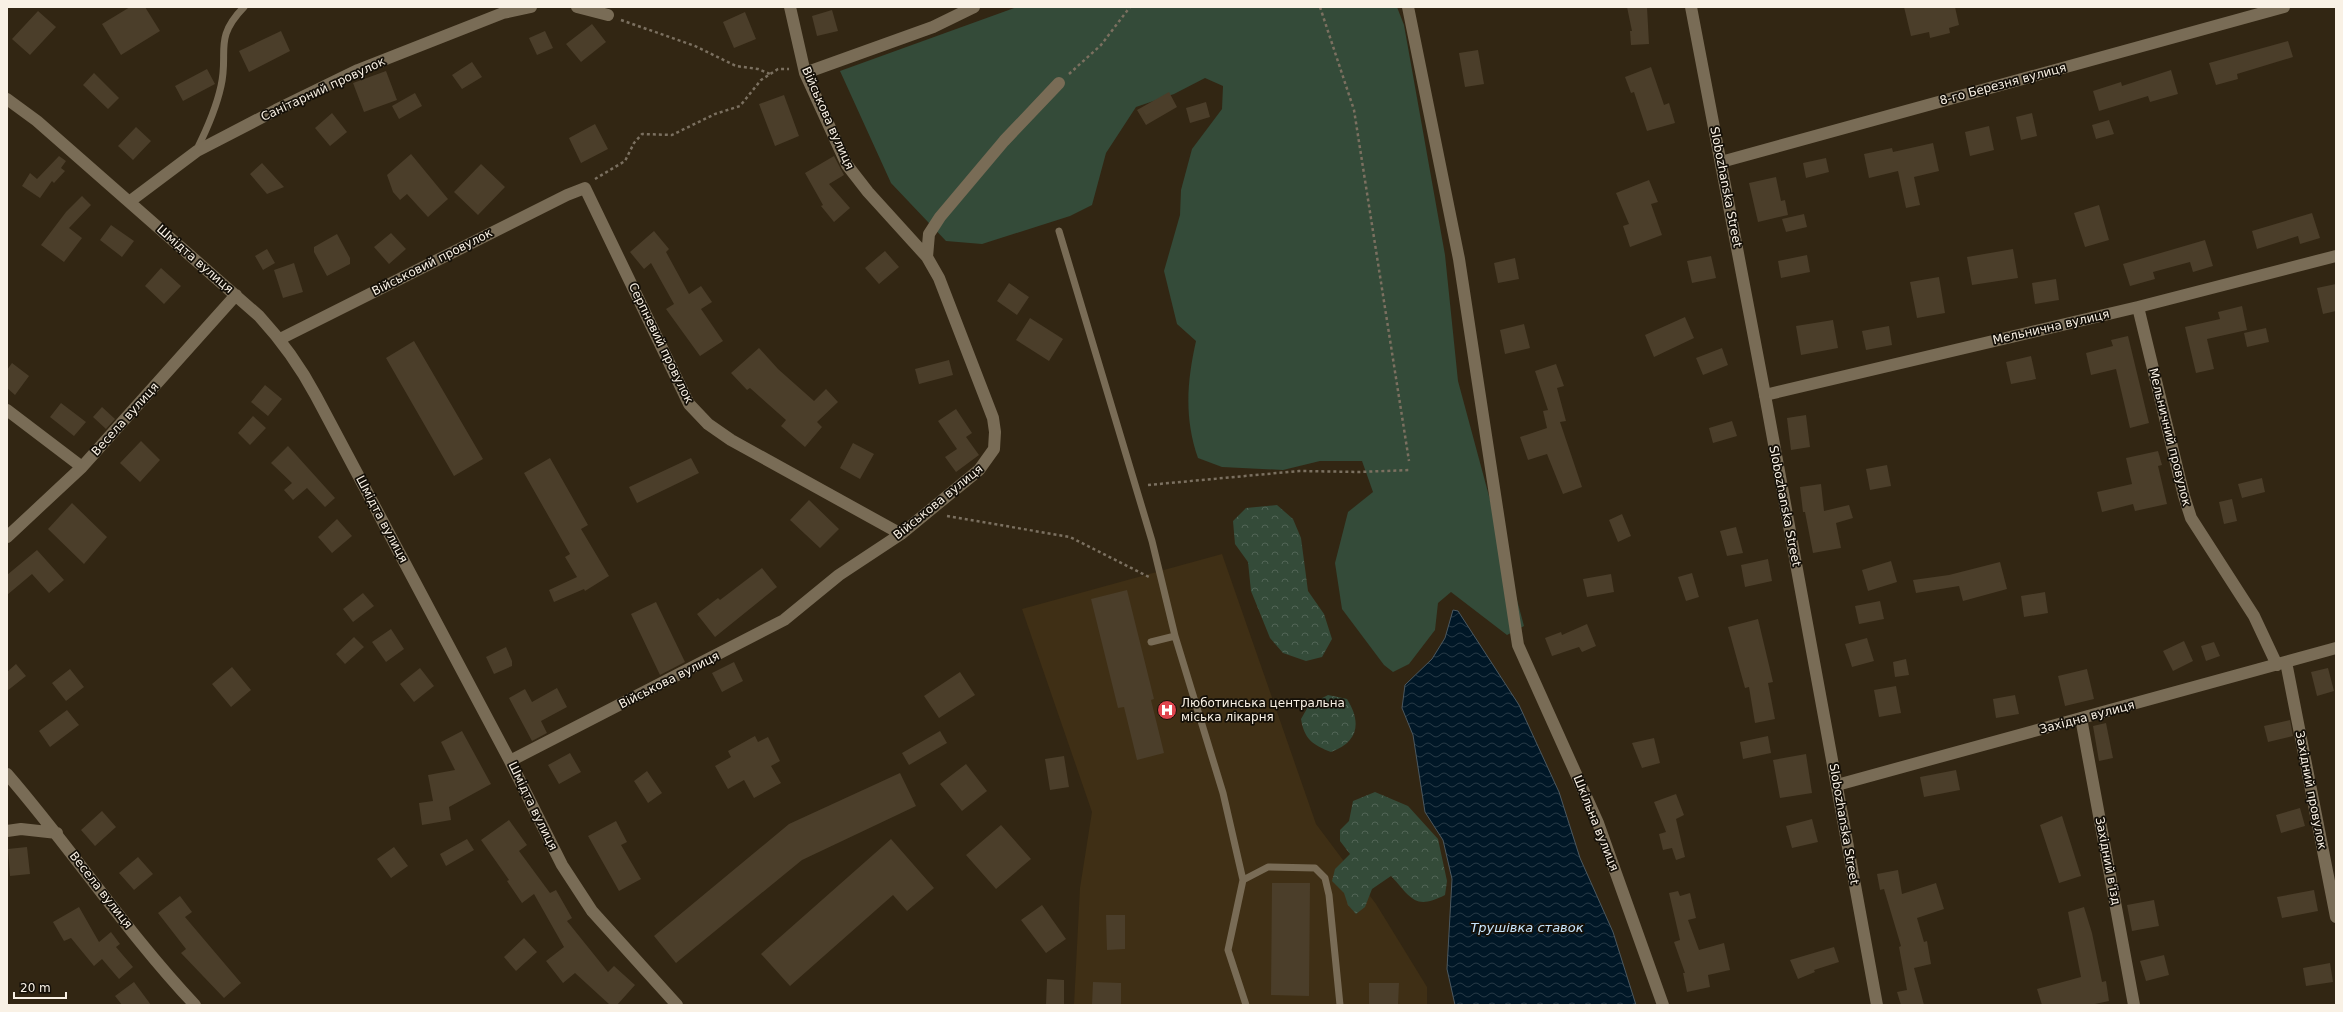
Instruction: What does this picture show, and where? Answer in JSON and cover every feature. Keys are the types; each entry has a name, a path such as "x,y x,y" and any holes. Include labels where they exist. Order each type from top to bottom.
{"street":[{"name":"Санітарний провулок","path":"129,202 197,151 358,70 504,13 531,7"},
{"path":"576,7 608,15"},
{"name":"Військова вулиця","path":"510,761 784,620 839,575 901,534 979,470 994,449 995,432 993,418 942,286 927,257 868,192 847,165 806,73 790,7"},
{"path":"806,73 933,27 974,7"},
{"name":"Шкільна вулиця","path":"1408,7 1459,259 1518,645 1598,823 1662,1005"},
{"name":"Slobozhanska Street","path":"1691,7 1765,395 1877,1005"},
{"name":"8-го Березня вулиця","path":"1721,162 2284,7"},
{"path":"927,257 929,234 940,217 1004,141 1058,83"},
{"name":"Шмідта вулиця","path":"7,99 37,121 236,295 259,316 280,339 300,366 510,761 562,865 592,911 677,1005"},
{"name":"Військовий провулок","path":"280,339 567,194 585,188"},
{"name":"Серпневий провулок","path":"585,188 689,404 708,424 731,440 901,534"},
{"name":"Мельнична вулиця","path":"1765,395 2138,307 2336,256"},
{"name":"Весела вулиця","path":"7,537 82,467 236,295"},
{"name":"Мельничний провулок","path":"2138,307 2184,496 2191,518 2254,616 2281,663"},
{"path":"7,410 82,467"},
{"name":"Західна вулиця","path":"1837,785 2336,648"},
{"name":"Західний провулок","path":"2281,663 2336,917"},
{"name":"Західний в'їзд","path":"2081,718 2134,1005"},
{"name":"Весела вулиця","path":"7,774 57,833 169,977 195,1005"},
{"path":"7,831 22,829 57,833"}],"lane":[{"path":"197,151 212,119 221,85 223,43 232,19 244,7"},
{"path":"1059,231 1135,486 1163,584 1175,636 1223,793 1243,880 1228,950 1246,1005"},
{"path":"1151,642 1175,636"},
{"path":"1243,880 1268,867 1315,868 1325,878 1329,895 1340,1005"}],"path":[{"path":"1058,83 1101,45 1130,7"},
{"path":"1320,7 1354,110 1409,461"},
{"path":"608,15 695,46 736,66 758,69 770,74"},
{"path":"585,188 602,173 626,161 634,143 642,134 672,135 715,114 740,106 761,80 778,69 806,73"},
{"path":"1135,486 1299,472 1410,470"},
{"path":"927,512 1070,537 1163,584"}],"shaded area":[{"name":"Люботинська центральна міська лікарня","path":"1222,554 1316,824 1376,904 1427,987 1427,1005 1074,1005 1080,888 1092,812 1022,609"}],"green space":[{"path":"1017,7 1397,7 1404,25 1445,255 1458,381 1524,626 1507,635 1451,592 1438,603 1435,630 1409,664 1393,672 1384,665 1342,609 1335,563 1348,512 1373,492 1362,461 1320,461 1283,470 1222,467 1198,458 1191,428 1188,400 1196,341 1177,324 1164,271 1180,215 1181,190 1192,149 1222,109 1223,86 1205,78 1174,94 1136,107 1106,153 1092,205 1070,216 982,244 946,241 891,183 840,71"},
{"path":"1277,505 1293,519 1301,538 1308,591 1324,614 1332,639 1322,657 1306,661 1283,653 1270,638 1251,591 1248,562 1235,544 1233,521 1246,508"},
{"path":"1328,695 1347,699 1355,716 1356,724 1355,731 1347,743 1331,752 1319,747 1310,740 1304,732 1301,719 1309,705"},
{"path":"1375,792 1408,806 1438,839 1447,881 1445,895 1435,900 1420,902 1409,895 1391,876 1372,889 1365,907 1356,914 1348,905 1344,893 1332,881 1335,869 1350,854 1340,841 1340,830 1349,821 1353,801"}],"water":[{"name":"Трушівка ставок","path":"1453,610 1458,611 1519,705 1559,792 1580,858 1613,932 1636,1005 1455,1005 1447,969 1452,879 1443,840 1425,812 1413,735 1402,708 1405,685 1432,659 1445,638"}],"building":[{"path":"130,7 145,7 160,31 121,55 102,24"},
{"path":"1627,7 1647,7 1649,44 1631,45 1630,31 1632,31"},
{"path":"1904,7 1955,7 1959,25 1949,28 1950,33 1930,38 1929,32 1911,36"},
{"path":"832,10 838,31 817,36 812,16"},
{"path":"38,11 56,27 30,55 12,39"},
{"path":"745,12 756,39 734,48 723,22"},
{"path":"592,24 606,42 581,62 566,44"},
{"path":"281,31 290,51 249,72 239,51"},
{"path":"545,31 553,48 537,55 529,38"},
{"path":"2288,41 2293,57 2237,74 2238,79 2216,85 2209,63"},
{"path":"1478,50 1484,84 1465,87 1459,53"},
{"path":"472,62 482,77 462,89 452,75"},
{"path":"1651,67 1664,105 1669,103 1675,123 1647,131 1634,92 1631,93 1625,77"},
{"path":"207,69 215,84 183,101 175,86"},
{"path":"2171,70 2178,94 2150,102 2148,96 2099,111 2093,91 2121,82 2122,86"},
{"path":"386,71 397,100 364,112 353,83"},
{"path":"94,73 119,98 108,109 83,85"},
{"path":"1169,92 1177,107 1146,125 1137,110"},
{"path":"415,93 422,106 399,119 392,106"},
{"path":"784,95 799,136 775,146 759,104"},
{"path":"1206,102 1210,117 1190,123 1186,108"},
{"path":"332,113 347,132 330,146 315,128"},
{"path":"2032,113 2037,136 2021,140 2016,117"},
{"path":"2109,120 2114,134 2096,139 2092,125"},
{"path":"595,124 608,149 581,163 569,138"},
{"path":"1989,126 1994,150 1970,156 1965,132"},
{"path":"136,127 151,141 133,160 118,146"},
{"path":"1933,143 1939,171 1914,177 1920,205 1906,208 1898,171 1869,178 1864,154 1892,148 1893,152"},
{"path":"411,154 448,199 428,217 407,194 400,200 393,192 387,175"},
{"path":"59,156 66,161 61,168 65,171 54,183 52,181 40,198 22,186 30,173 37,179"},
{"path":"834,156 844,175 829,184 850,208 834,222 821,206 823,205 805,173"},
{"path":"1826,158 1829,172 1806,178 1803,163"},
{"path":"262,163 284,187 267,194 250,174"},
{"path":"481,164 505,187 478,215 454,192"},
{"path":"1776,177 1781,201 1785,200 1788,215 1758,222 1749,183"},
{"path":"1649,180 1658,202 1651,204 1662,235 1630,247 1623,226 1629,224 1616,193"},
{"path":"82,196 91,205 69,228 82,238 64,262 41,245 66,212"},
{"path":"2099,205 2109,240 2085,247 2074,213"},
{"path":"2312,213 2320,238 2300,244 2298,236 2257,249 2252,231"},
{"path":"1804,214 1807,227 1786,232 1782,219"},
{"path":"111,225 134,241 122,257 100,240"},
{"path":"654,231 669,249 666,252 689,294 701,286 712,302 701,309 723,341 700,356 666,309 674,304 651,263 644,269 630,252"},
{"path":"391,233 406,249 389,264 374,247"},
{"path":"337,234 350,258 350,264 327,276 314,252 314,247"},
{"path":"2205,240 2213,266 2193,272 2190,262 2153,272 2155,279 2130,286 2123,264"},
{"path":"267,249 275,263 263,270 255,256"},
{"path":"2013,249 2018,278 1972,285 1967,257"},
{"path":"885,251 899,267 879,284 865,268"},
{"path":"1807,255 1810,272 1781,278 1778,261"},
{"path":"1711,256 1716,278 1692,283 1687,261"},
{"path":"1515,258 1519,279 1498,283 1494,263"},
{"path":"294,263 303,292 283,298 274,270"},
{"path":"161,268 181,286 164,304 145,286"},
{"path":"1939,277 1945,313 1917,318 1910,282"},
{"path":"2056,279 2059,300 2035,304 2032,283"},
{"path":"1009,283 1029,297 1017,315 997,301"},
{"path":"2336,284 2336,311 2323,314 2317,288"},
{"path":"2242,306 2247,330 2207,339 2214,369 2196,373 2185,327 2220,319 2218,312"},
{"path":"1685,317 1694,338 1654,357 1645,335"},
{"path":"1030,318 1063,339 1049,361 1016,340"},
{"path":"1833,320 1838,348 1801,355 1796,326"},
{"path":"1524,324 1530,348 1505,354 1500,330"},
{"path":"1889,326 1892,345 1866,350 1862,331"},
{"path":"2266,328 2269,342 2247,347 2244,333"},
{"path":"2128,336 2149,423 2130,428 2116,369 2091,375 2086,353 2113,346 2111,340"},
{"path":"414,341 483,459 454,476 386,358"},
{"path":"759,348 778,369 814,401 826,389 838,402 817,422 822,427 805,447 781,426 786,420 750,388 747,390 731,373"},
{"path":"1722,348 1728,365 1703,375 1696,358"},
{"path":"2031,356 2036,379 2011,384 2006,362"},
{"path":"949,360 953,375 919,384 915,369"},
{"path":"12,363 29,376 15,395 7,388 7,370"},
{"path":"1556,364 1564,386 1557,388 1566,421 1560,422 1582,487 1563,494 1547,454 1528,460 1520,437 1547,428 1543,411 1548,410 1535,371"},
{"path":"265,385 282,399 268,416 251,402"},
{"path":"61,403 86,422 74,436 50,417"},
{"path":"102,407 115,419 106,429 93,417"},
{"path":"956,409 972,433 966,437 979,455 956,472 945,457 957,449 938,421"},
{"path":"1806,415 1810,447 1791,450 1787,418"},
{"path":"253,416 266,428 250,445 238,433"},
{"path":"1732,421 1737,436 1713,443 1709,428"},
{"path":"141,441 160,460 140,482 120,463"},
{"path":"853,443 874,454 860,479 840,468"},
{"path":"288,446 335,498 325,507 307,488 293,500 284,490 292,483 271,463"},
{"path":"2158,451 2162,465 2158,466 2167,504 2135,511 2133,504 2102,512 2097,492 2132,484 2126,458"},
{"path":"550,458 588,525 581,529 609,576 585,591 584,589 554,602 549,590 577,577 565,557 570,554 524,473"},
{"path":"691,458 699,473 637,503 629,487"},
{"path":"1887,465 1891,486 1870,490 1866,469"},
{"path":"2262,478 2265,492 2242,498 2238,484"},
{"path":"1821,484 1824,511 1849,505 1853,518 1836,523 1841,548 1813,553 1805,512 1803,512 1800,487"},
{"path":"2232,499 2237,521 2224,524 2219,502"},
{"path":"809,500 839,529 820,548 790,520"},
{"path":"72,503 107,537 84,564 48,529"},
{"path":"1622,514 1631,536 1618,542 1609,520"},
{"path":"337,519 352,536 332,553 318,537"},
{"path":"1736,527 1743,553 1727,556 1720,531"},
{"path":"37,550 64,580 49,593 32,574 7,595 7,575"},
{"path":"1768,559 1772,581 1745,587 1741,565"},
{"path":"1891,561 1897,582 1868,591 1862,570"},
{"path":"2000,562 2007,589 1963,601 1959,586 1916,593 1913,580 1949,575"},
{"path":"762,568 777,587 715,637 697,614 718,598 720,600"},
{"path":"1692,573 1699,597 1686,601 1678,577"},
{"path":"1611,574 1614,592 1587,597 1583,579"},
{"path":"1127,590 1154,699 1151,700 1164,753 1137,760 1124,707 1118,708 1091,599"},
{"path":"2045,592 2048,613 2024,617 2021,596"},
{"path":"363,593 374,606 353,622 343,609"},
{"path":"1880,601 1884,619 1859,624 1855,606"},
{"path":"656,602 685,662 660,675 631,614"},
{"path":"1758,619 1773,682 1768,683 1775,719 1755,723 1749,687 1745,688 1728,627"},
{"path":"1587,624 1596,646 1582,652 1579,647 1552,656 1545,638 1561,632 1562,635"},
{"path":"391,629 404,649 386,662 372,642"},
{"path":"354,637 364,647 345,664 336,654"},
{"path":"1867,638 1874,661 1852,667 1845,644"},
{"path":"2184,641 2193,661 2173,671 2163,651"},
{"path":"2214,642 2220,656 2206,661 2201,646"},
{"path":"506,647 512,661 512,666 494,674 486,657"},
{"path":"1906,659 1909,675 1895,677 1893,662"},
{"path":"734,662 743,681 722,692 712,673"},
{"path":"16,664 26,676 7,691 7,672"},
{"path":"232,667 251,690 231,707 212,684"},
{"path":"420,668 434,686 414,702 400,684"},
{"path":"2328,668 2334,691 2317,696 2311,672"},
{"path":"70,669 84,687 66,701 52,683"},
{"path":"2087,669 2094,699 2065,706 2058,676"},
{"path":"960,672 975,695 939,718 924,696"},
{"path":"1896,686 1901,713 1879,717 1874,690"},
{"path":"557,688 567,707 541,721 547,733 532,741 509,698 525,689 532,702"},
{"path":"2015,695 2019,714 1996,718 1993,699"},
{"path":"67,710 79,725 50,747 39,731"},
{"path":"2290,720 2293,736 2268,742 2264,726"},
{"path":"2106,723 2113,758 2099,761 2093,726"},
{"path":"462,731 491,784 449,807 451,820 422,825 419,803 433,801 428,775 455,770 441,742"},
{"path":"940,731 947,743 909,765 902,753"},
{"path":"755,736 758,742 768,737 780,761 771,766 781,783 754,798 744,780 728,789 715,766 731,757 728,751"},
{"path":"1768,736 1771,753 1743,759 1740,742"},
{"path":"1654,738 1660,763 1642,768 1632,743"},
{"path":"570,753 581,772 559,784 548,765"},
{"path":"1806,754 1812,793 1780,798 1773,760"},
{"path":"1064,756 1069,787 1050,790 1045,759"},
{"path":"966,764 987,791 962,811 940,784"},
{"path":"1956,770 1960,790 1924,797 1920,777"},
{"path":"647,771 662,793 648,803 634,781"},
{"path":"900,773 916,806 802,860 676,963 654,936 789,824"},
{"path":"1676,794 1684,815 1676,819 1685,857 1676,860 1672,848 1663,850 1659,834 1666,832 1654,802"},
{"path":"2300,808 2305,826 2281,833 2276,815"},
{"path":"102,811 116,827 95,846 81,830"},
{"path":"2062,816 2081,876 2059,883 2040,825"},
{"path":"1812,819 1818,842 1792,848 1786,826"},
{"path":"509,820 527,845 519,851 550,893 556,890 572,918 567,921 608,972 614,966 635,985 617,1005 610,1005 575,973 563,983 546,961 564,947 534,894 522,903 507,881 509,880 481,840"},
{"path":"616,821 627,842 621,845 641,879 619,891 588,836"},
{"path":"1001,825 1031,859 996,889 966,855"},
{"path":"467,839 474,850 446,866 440,854"},
{"path":"891,839 934,888 907,911 893,895 790,986 761,954"},
{"path":"27,847 30,874 10,876 8,849"},
{"path":"394,847 408,866 391,878 377,859"},
{"path":"138,857 153,874 134,890 119,873"},
{"path":"1898,870 1902,894 1936,883 1944,909 1917,918 1924,942 1927,941 1931,964 1914,968 1924,1005 1901,1005 1897,992 1907,990 1899,947 1901,946 1884,889 1880,890 1877,874"},
{"path":"1272,883 1310,883 1309,996 1271,995"},
{"path":"2314,890 2318,911 2282,918 2277,897"},
{"path":"1678,891 1680,896 1690,893 1696,918 1688,920 1699,950 1724,943 1730,970 1708,975 1710,987 1687,992 1683,973 1685,973 1674,942 1680,940 1669,893"},
{"path":"180,896 192,912 185,917 241,983 224,998 181,953 186,949 158,913"},
{"path":"2154,900 2159,926 2132,931 2127,905"},
{"path":"1042,905 1066,939 1046,953 1021,920"},
{"path":"79,907 99,942 111,932 120,944 116,947 133,967 119,979 102,959 94,966 71,938 64,941 53,922"},
{"path":"2084,907 2092,933 2102,982 2106,981 2109,1001 2090,1005 2042,1005 2037,989 2081,977 2068,912"},
{"path":"1106,915 1125,915 1125,949 1107,950"},
{"path":"524,938 537,952 516,971 504,957"},
{"path":"1834,947 1839,962 1814,970 1815,972 1798,979 1790,960"},
{"path":"2164,955 2169,975 2146,981 2140,961"},
{"path":"2330,963 2333,982 2306,986 2303,968"},
{"path":"1047,979 1064,980 1064,1005 1046,1005"},
{"path":"134,982 151,1005 122,1005 115,996"},
{"path":"1093,982 1121,983 1121,1005 1092,1005"},
{"path":"1369,983 1399,983 1398,1005 1369,1005"}],"place":[{"name":"Люботинська центральна міська лікарня","path":"1167,710"}]}
